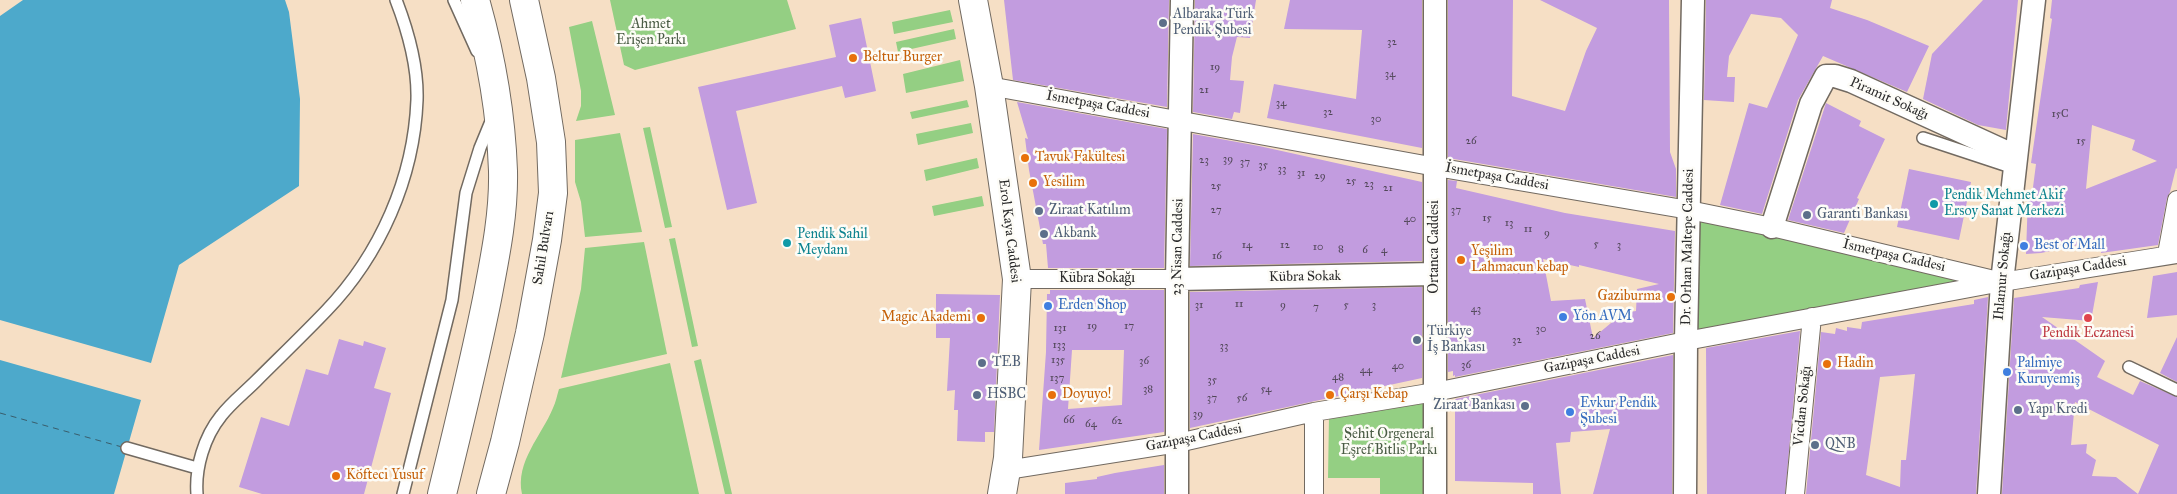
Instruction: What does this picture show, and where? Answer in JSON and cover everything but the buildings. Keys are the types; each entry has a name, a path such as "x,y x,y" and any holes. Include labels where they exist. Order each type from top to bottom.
{"main road":[{"path":"442,494 478,347 498,244 503,172 497,95 475,0"},
{"name":"Sahil Bulvarı","path":"491,494 530,333 547,240 553,193 552,142 541,78 524,0"},
{"name":"Erol Kaya Caddesi","path":"973,0 989,86 1017,279 1005,482"}],"street":[{"name":"23 Nisan Caddesi","path":"1177,494 1177,279 1182,0"},
{"name":"Ortanca Caddesi","path":"1435,0 1435,494"},
{"name":"Dr. Orhan Maltepe Caddesi","path":"1685,494 1693,0"},
{"name":"Ihlamur Sokağı","path":"1989,494 2002,282 2014,162 2034,0"},
{"name":"Piramit Sokağı","path":"1772,227 1811,104 1826,76 1835,76 1851,81 2014,162"},
{"name":"İsmetpaşa Caddesi","path":"989,86 1436,167 1689,210 1772,227 2002,282"},
{"path":"2172,254 2177,200"},
{"name":"Gazipaşa Caddesi","path":"1005,482 1314,412 1435,392 1686,341 2002,282 2172,254"},
{"name":"Kübra Sokak","path":"1177,279 1434,274"},
{"name":"Kübra Sokağı","path":"1017,279 1177,279"},
{"name":"Vicdan Sokağı","path":"1795,494 1812,317"},
{"path":"1314,412 1314,494"}],"lane":[{"path":"197,494 197,468 206,442 220,417 328,310 358,272 378,241 395,205 406,171 414,131 417,98 414,63 396,0"},
{"path":"403,494 452,300 466,193 497,95 454,0"},
{"path":"1923,138 2014,162"},
{"path":"2129,366 2177,390"},
{"path":"127,448 197,468"}],"green space":[{"name":"Ahmet Erişen Parkı","path":"610,0 787,0 796,29 635,70 624,65"},
{"path":"950,10 953,22 894,34 892,22"},
{"path":"592,21 615,115 576,121 581,106 581,91 569,27"},
{"path":"954,29 956,39 898,52 896,42"},
{"path":"960,60 964,81 906,93 903,74"},
{"path":"967,100 969,107 912,119 910,112"},
{"path":"971,123 973,133 918,145 916,134"},
{"path":"650,127 672,227 665,228 643,128"},
{"path":"620,133 642,232 585,237 581,202 575,182 575,140"},
{"path":"977,158 979,168 926,181 924,170"},
{"path":"982,196 984,206 934,216 932,206"},
{"path":"1694,218 1974,281 1692,344"},
{"path":"675,238 698,346 692,347 669,239"},
{"path":"644,242 667,354 561,378 581,289 585,248"},
{"path":"701,359 732,494 725,494 694,361"},
{"path":"670,363 699,494 522,494 522,471 531,449 553,408 559,389"},
{"name":"Şehit Orgeneral Eşref Bitlis Parkı","path":"1427,401 1425,494 1380,494 1380,478 1328,478 1329,416"}],"water":[{"path":"23,0 285,0 289,12 300,99 299,186 179,265 151,363 0,320 0,16"},
{"path":"0,360 141,400 114,494 0,494"}],"ferry route":[{"path":"0,413 122,447"}],"place":[{"name":"Albaraka Türk Pendik Şubesi","path":"1163,23"},
{"name":"Beltur Burger","path":"853,58"},
{"name":"Tavuk Fakültesi","path":"1025,158"},
{"name":"Yesilim","path":"1033,183"},
{"name":"Pendik Mehmet Akif Ersoy Sanat Merkezi","path":"1934,204"},
{"name":"Ziraat Katılım","path":"1039,211"},
{"name":"Garanti Bankası","path":"1807,215"},
{"name":"Akbank","path":"1044,234"},
{"name":"Pendik Sahil Meydanı","path":"787,243"},
{"name":"Best of Mall","path":"2024,246"},
{"name":"Yeşilim Lahmacun kebap","path":"1461,260"},
{"name":"Gaziburma","path":"1671,297"},
{"name":"Erden Shop","path":"1048,306"},
{"name":"Yön AVM","path":"1563,317"},
{"name":"Magic Akademi","path":"981,318"},
{"name":"Pendik Eczanesi","path":"2088,318"},
{"name":"Türkiye İş Bankası","path":"1417,340"},
{"name":"TEB","path":"982,363"},
{"name":"Hadin","path":"1827,364"},
{"name":"Palmiye Kuruyemiş","path":"2007,372"},
{"name":"HSBC","path":"977,395"},
{"name":"Doyuyo!","path":"1052,395"},
{"name":"Çarşı Kebap","path":"1330,395"},
{"name":"Ziraat Bankası","path":"1525,406"},
{"name":"Yapı Kredi","path":"2018,410"},
{"name":"Evkur Pendik Şubesi","path":"1570,412"},
{"name":"QNB","path":"1815,445"},
{"name":"Köfteci Yusuf","path":"336,476"}]}
